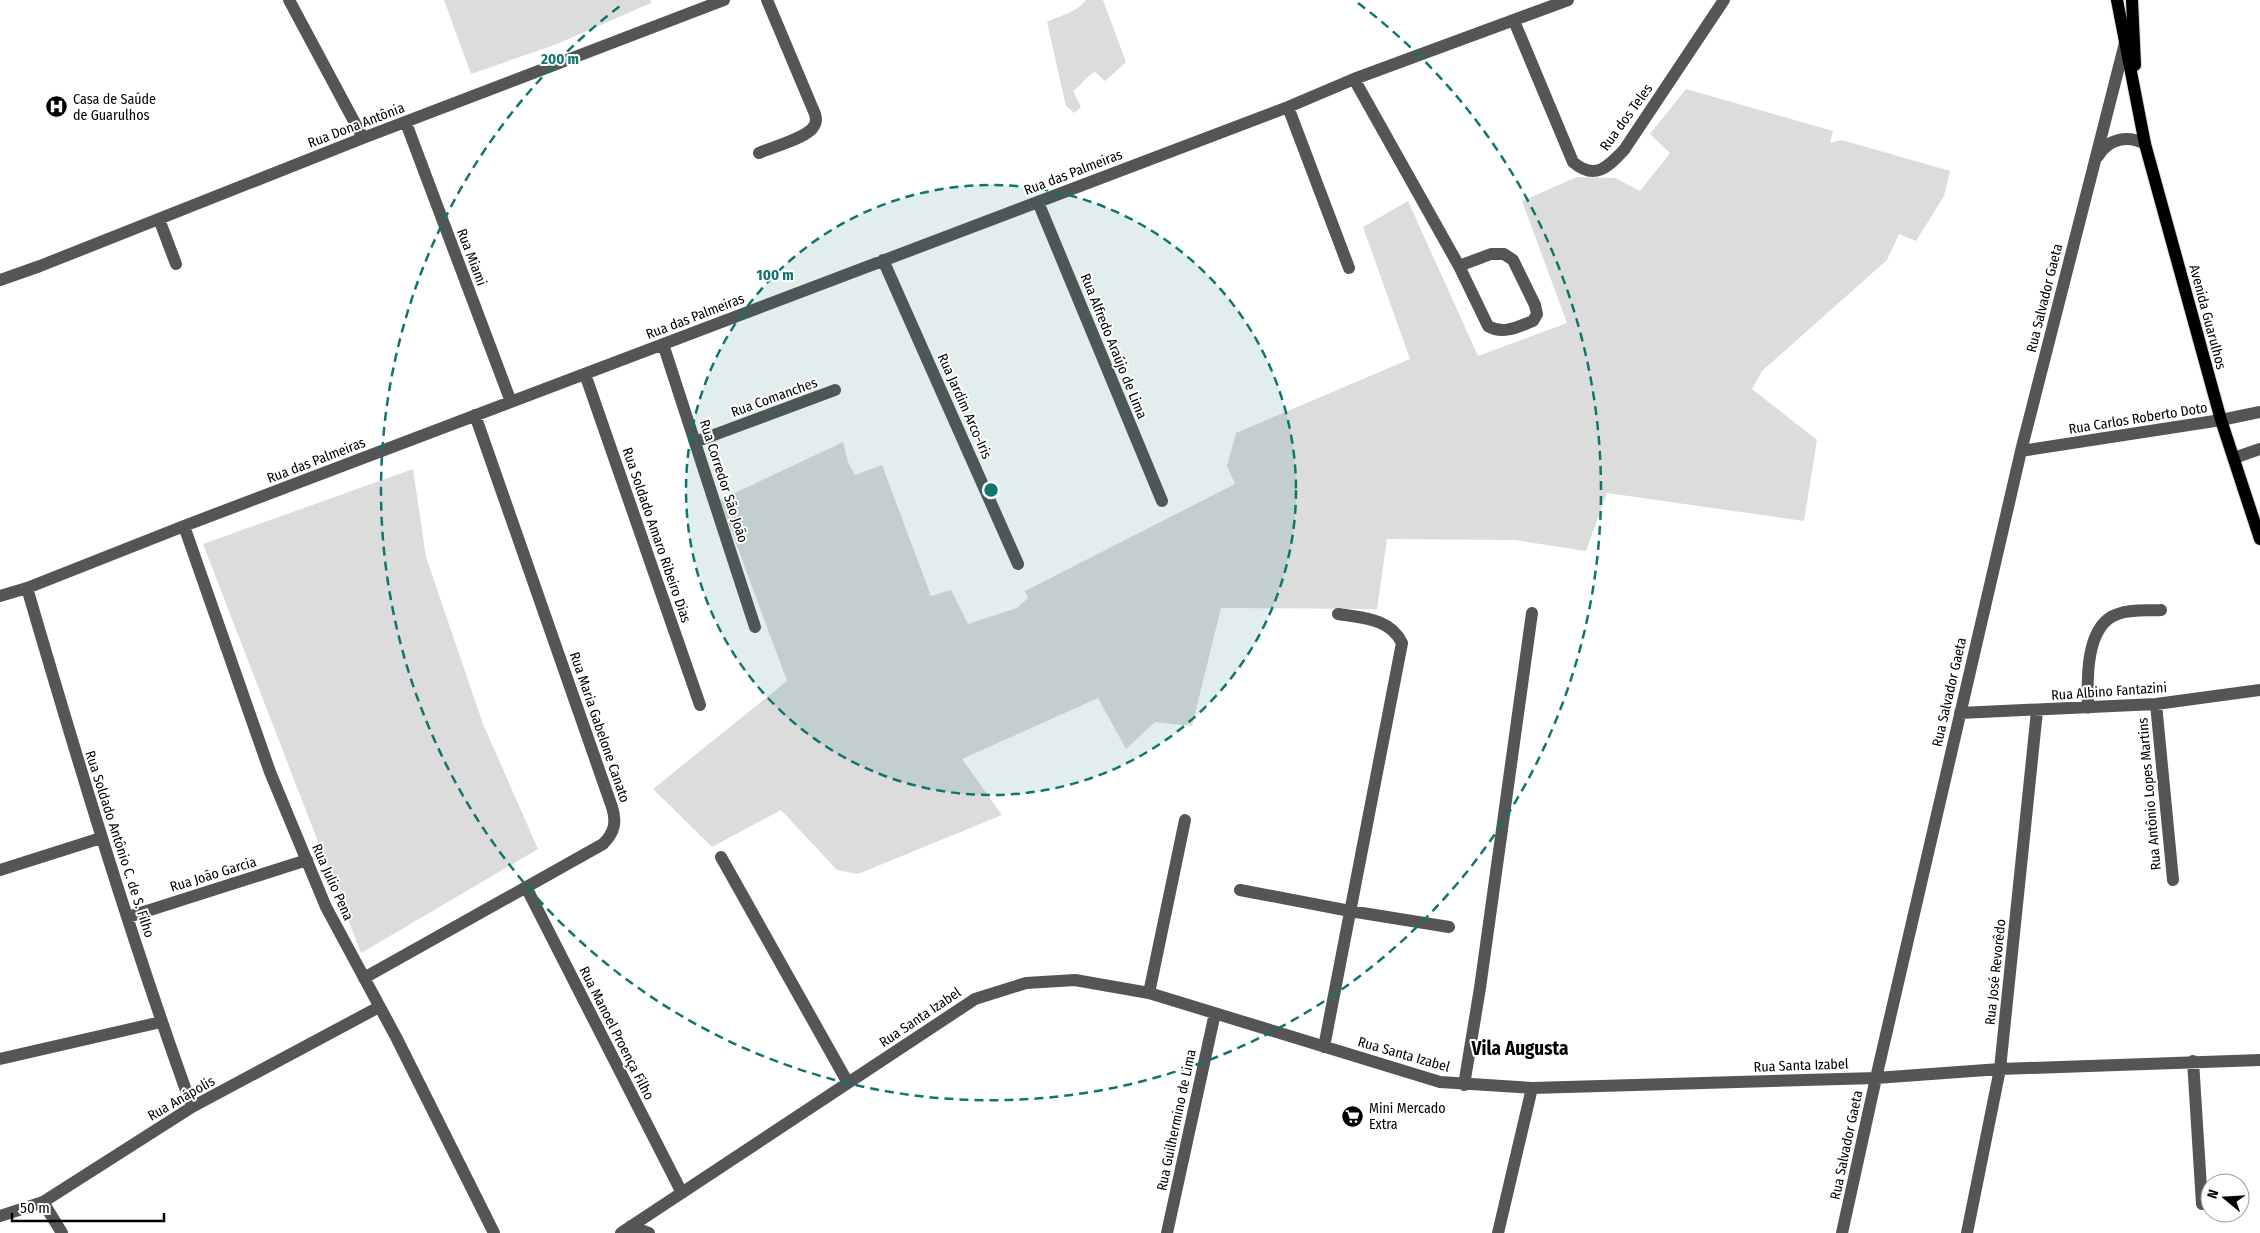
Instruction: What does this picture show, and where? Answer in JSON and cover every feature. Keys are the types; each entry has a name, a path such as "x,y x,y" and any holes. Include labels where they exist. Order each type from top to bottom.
{"main road":[{"name":"Avenida Guarulhos","path":"2117,0 2146,144 2221,420 2259,536"},
{"name":"Avenida Guarulhos","path":"2132,0 2137,100"}],"street":[{"path":"289,0 363,138"},
{"name":"Rua Dona Antônia","path":"0,280 363,138 724,0"},
{"path":"759,152 808,132 815,126 816,118 767,0"},
{"name":"Rua das Palmeiras","path":"0,596 27,588 475,415 1288,107 1354,79 1568,0"},
{"name":"Rua dos Teles","path":"1514,21 1574,162 1582,170 1591,172 1602,169 1624,150 1724,0"},
{"name":"Rua Salvador Gaeta","path":"1842,1233 2020,451 2125,43"},
{"path":"1354,79 1459,266 1488,326 1496,331 1506,331 1533,322 1537,314 1535,305 1513,260 1504,254 1491,254 1459,266"},
{"path":"1288,107 1349,268"},
{"name":"Rua Miami","path":"406,123 510,402"},
{"name":"Rua Salvador Gaeta","path":"2096,160 2104,148 2117,140 2132,139 2146,144"},
{"name":"Rua Alfredo Araújo de Lima","path":"1038,202 1162,501"},
{"path":"159,219 176,264"},
{"name":"Rua Jardim Arco-Iris","path":"883,260 1018,564"},
{"name":"Rua Corredor São João","path":"664,344 755,627"},
{"name":"Rua Soldado Amaro Ribeiro Dias","path":"586,374 700,705"},
{"name":"Rua Comanches","path":"695,442 835,390"},
{"name":"Rua Carlos Roberto Doto","path":"2020,451 2221,420 2260,412"},
{"name":"Rua Maria Gabelone Canato","path":"364,978 602,844 613,830 615,817 475,415"},
{"path":"2234,458 2260,449"},
{"name":"Rua Julio Pena","path":"184,526 270,772 326,907 494,1233"},
{"name":"Rua Soldado Antônio C. de S. Filho","path":"27,588 101,838 161,1022 192,1107"},
{"path":"2088,708 2089,661 2094,641 2105,622 2116,614 2161,610"},
{"path":"1464,1086 1480,988 1532,613"},
{"path":"1324,1046 1402,643 1397,633 1387,625 1338,614"},
{"name":"Rua Albino Fantazini","path":"1960,713 2037,711 2156,704 2260,690"},
{"name":"Rua Antônio Lopes Martins","path":"2156,704 2173,880"},
{"name":"Rua José Revorêdo","path":"1966,1233 2000,1068 2037,711"},
{"path":"1149,993 1185,820"},
{"path":"0,870 101,838"},
{"path":"721,856 848,1083"},
{"name":"Rua João Garcia","path":"128,917 307,860"},
{"name":"Rua Manoel Proença Filho","path":"526,887 682,1193"},
{"path":"1240,890 1350,911 1449,927"},
{"name":"Rua Santa Izabel","path":"626,1230 975,999 1026,983 1075,980 1149,993 1440,1082 1464,1086 1532,1088 1876,1078 2000,1068 2260,1060"},
{"name":"Rua Anápolis","path":"0,1216 42,1202 192,1107 379,1007"},
{"name":"Rua Guilhermino de Lima","path":"1167,1233 1216,1013"},
{"path":"0,1059 161,1022"},
{"path":"2193,1061 2200,1173"},
{"path":"1498,1233 1532,1088"},
{"path":"42,1202 62,1233"},
{"path":"626,1230 649,1233"}],"shaded area":[{"path":"444,0 651,0 651,3 557,44 471,74"},
{"path":"1086,0 1103,0 1126,62 1105,81 1095,72 1073,91 1081,107 1074,113 1066,106 1047,22 1073,11"},
{"path":"1686,89 1833,131 1830,143 1842,140 1950,171 1944,196 1916,241 1899,234 1887,260 1762,371 1752,389 1817,440 1804,521 1607,493 1586,551 1515,540 1387,539 1377,609 1221,608 1192,726 1155,722 1126,749 1098,698 962,759 1002,815 858,874 837,870 781,810 712,847 653,789 787,681 720,500 843,442 848,462 855,475 882,465 931,596 951,590 968,624 1017,608 1028,598 1025,591 1235,484 1227,466 1236,433 1410,359 1363,227 1408,201 1478,356 1567,323 1522,201 1577,177 1615,178 1640,191 1670,153 1650,134"},
{"path":"413,469 426,557 483,724 538,849 361,953 203,544"}],"place":[{"name":"Casa de Saúde de Guarulhos","path":"57,107"},
{"name":"Mini Mercado Extra","path":"1353,1116"}],"district":[{"name":"Vila Augusta","path":"1520,1048"}]}
